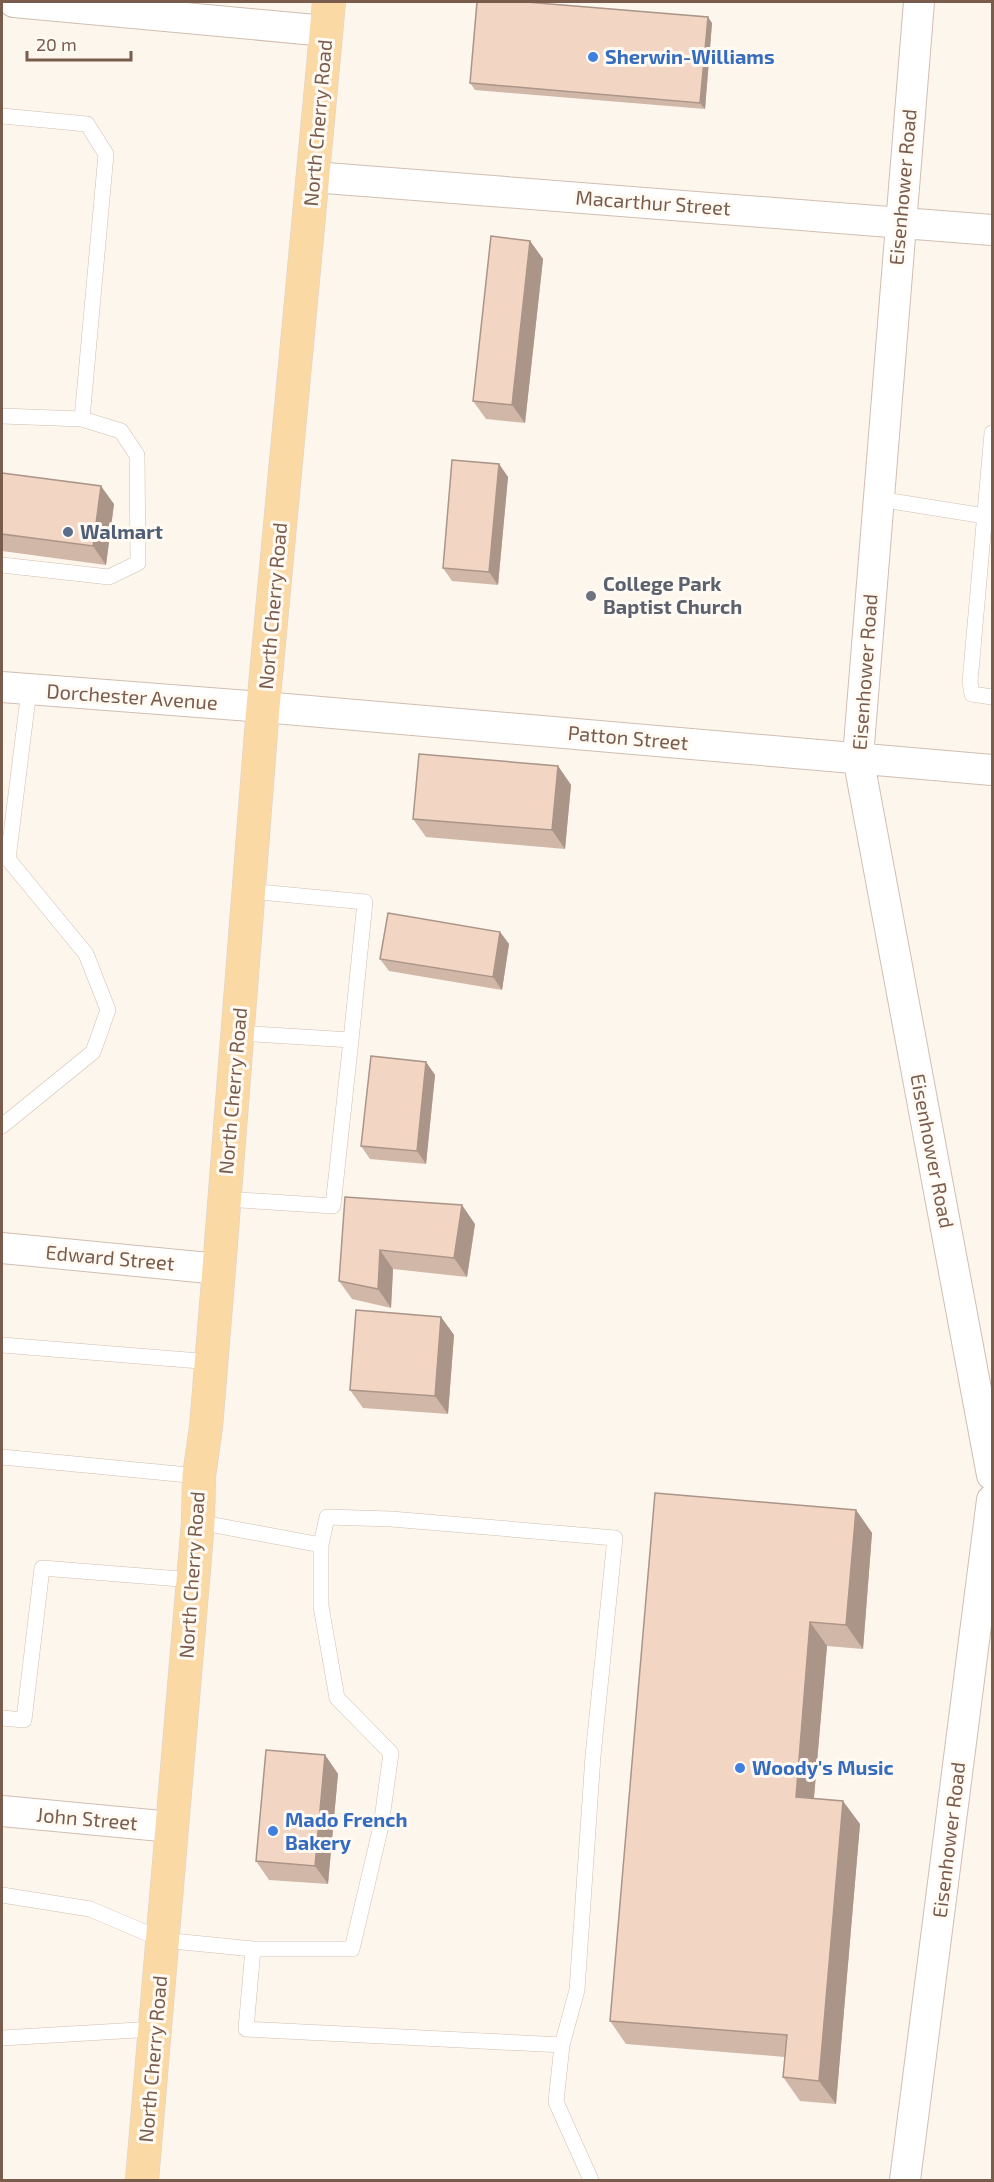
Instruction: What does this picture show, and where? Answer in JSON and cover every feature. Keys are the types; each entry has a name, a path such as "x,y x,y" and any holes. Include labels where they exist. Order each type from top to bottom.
{"main road":[{"name":"North Cherry Road","path":"142,2181 198,1522 199,1476 212,1362 263,707 328,16"}],"street":[{"path":"14,2 328,16"},
{"name":"Eisenhower Road","path":"919,2 858,757 993,1475"},
{"name":"Macarthur Street","path":"314,177 993,230"},
{"name":"Dorchester Avenue","path":"15,689 263,707"},
{"name":"Patton Street","path":"263,707 993,770"},
{"name":"Edward Street","path":"2,1248 219,1269"},
{"name":"Eisenhower Road","path":"905,2181 993,1500"},
{"name":"John Street","path":"2,1811 172,1827"}],"lane":[{"path":"2,116 87,124 106,154 82,419"},
{"path":"2,416 82,419 121,431 137,455 138,563 109,577 2,565"},
{"path":"993,433 970,682 972,694 993,697"},
{"path":"878,499 985,516"},
{"path":"2,1126 93,1052 108,1010 86,954 8,859 15,689"},
{"path":"225,1199 333,1206 365,902 249,891"},
{"path":"238,1033 351,1040"},
{"path":"2,1345 212,1362"},
{"path":"2,1457 199,1476"},
{"path":"2,1895 90,1909 163,1940 253,1949 352,1949 381,1826 391,1753 337,1698 321,1606 321,1545 327,1517 391,1519 615,1538 593,1756 577,1990 562,2045 556,2102 591,2181"},
{"path":"198,1522 321,1545"},
{"path":"2,1718 24,1720 42,1568 193,1580"},
{"path":"253,1949 246,2029 562,2045"},
{"path":"2,2038 155,2029"}],"building":[{"name":"Sherwin-Williams","path":"477,2 526,2 708,17 700,103 470,83"},
{"path":"491,236 530,241 512,405 473,401"},
{"path":"452,460 499,464 489,572 443,568"},
{"path":"2,473 101,486 93,546 2,534"},
{"path":"419,754 558,766 552,830 413,819"},
{"path":"388,913 500,932 493,977 380,959"},
{"path":"371,1056 426,1062 417,1151 361,1146"},
{"path":"345,1197 462,1205 454,1258 380,1250 378,1289 339,1281"},
{"path":"356,1310 441,1317 435,1396 350,1390"},
{"path":"655,1493 856,1510 846,1625 810,1622 796,1797 843,1801 819,2081 783,2077 787,2035 610,2021"},
{"path":"266,1750 325,1755 315,1866 256,1861"}],"place":[{"name":"Sherwin-Williams","path":"593,57"},
{"name":"Walmart","path":"68,532"},
{"name":"College Park Baptist Church","path":"591,596"},
{"name":"Woody's Music","path":"740,1768"},
{"name":"Mado French Bakery","path":"273,1831"}]}
